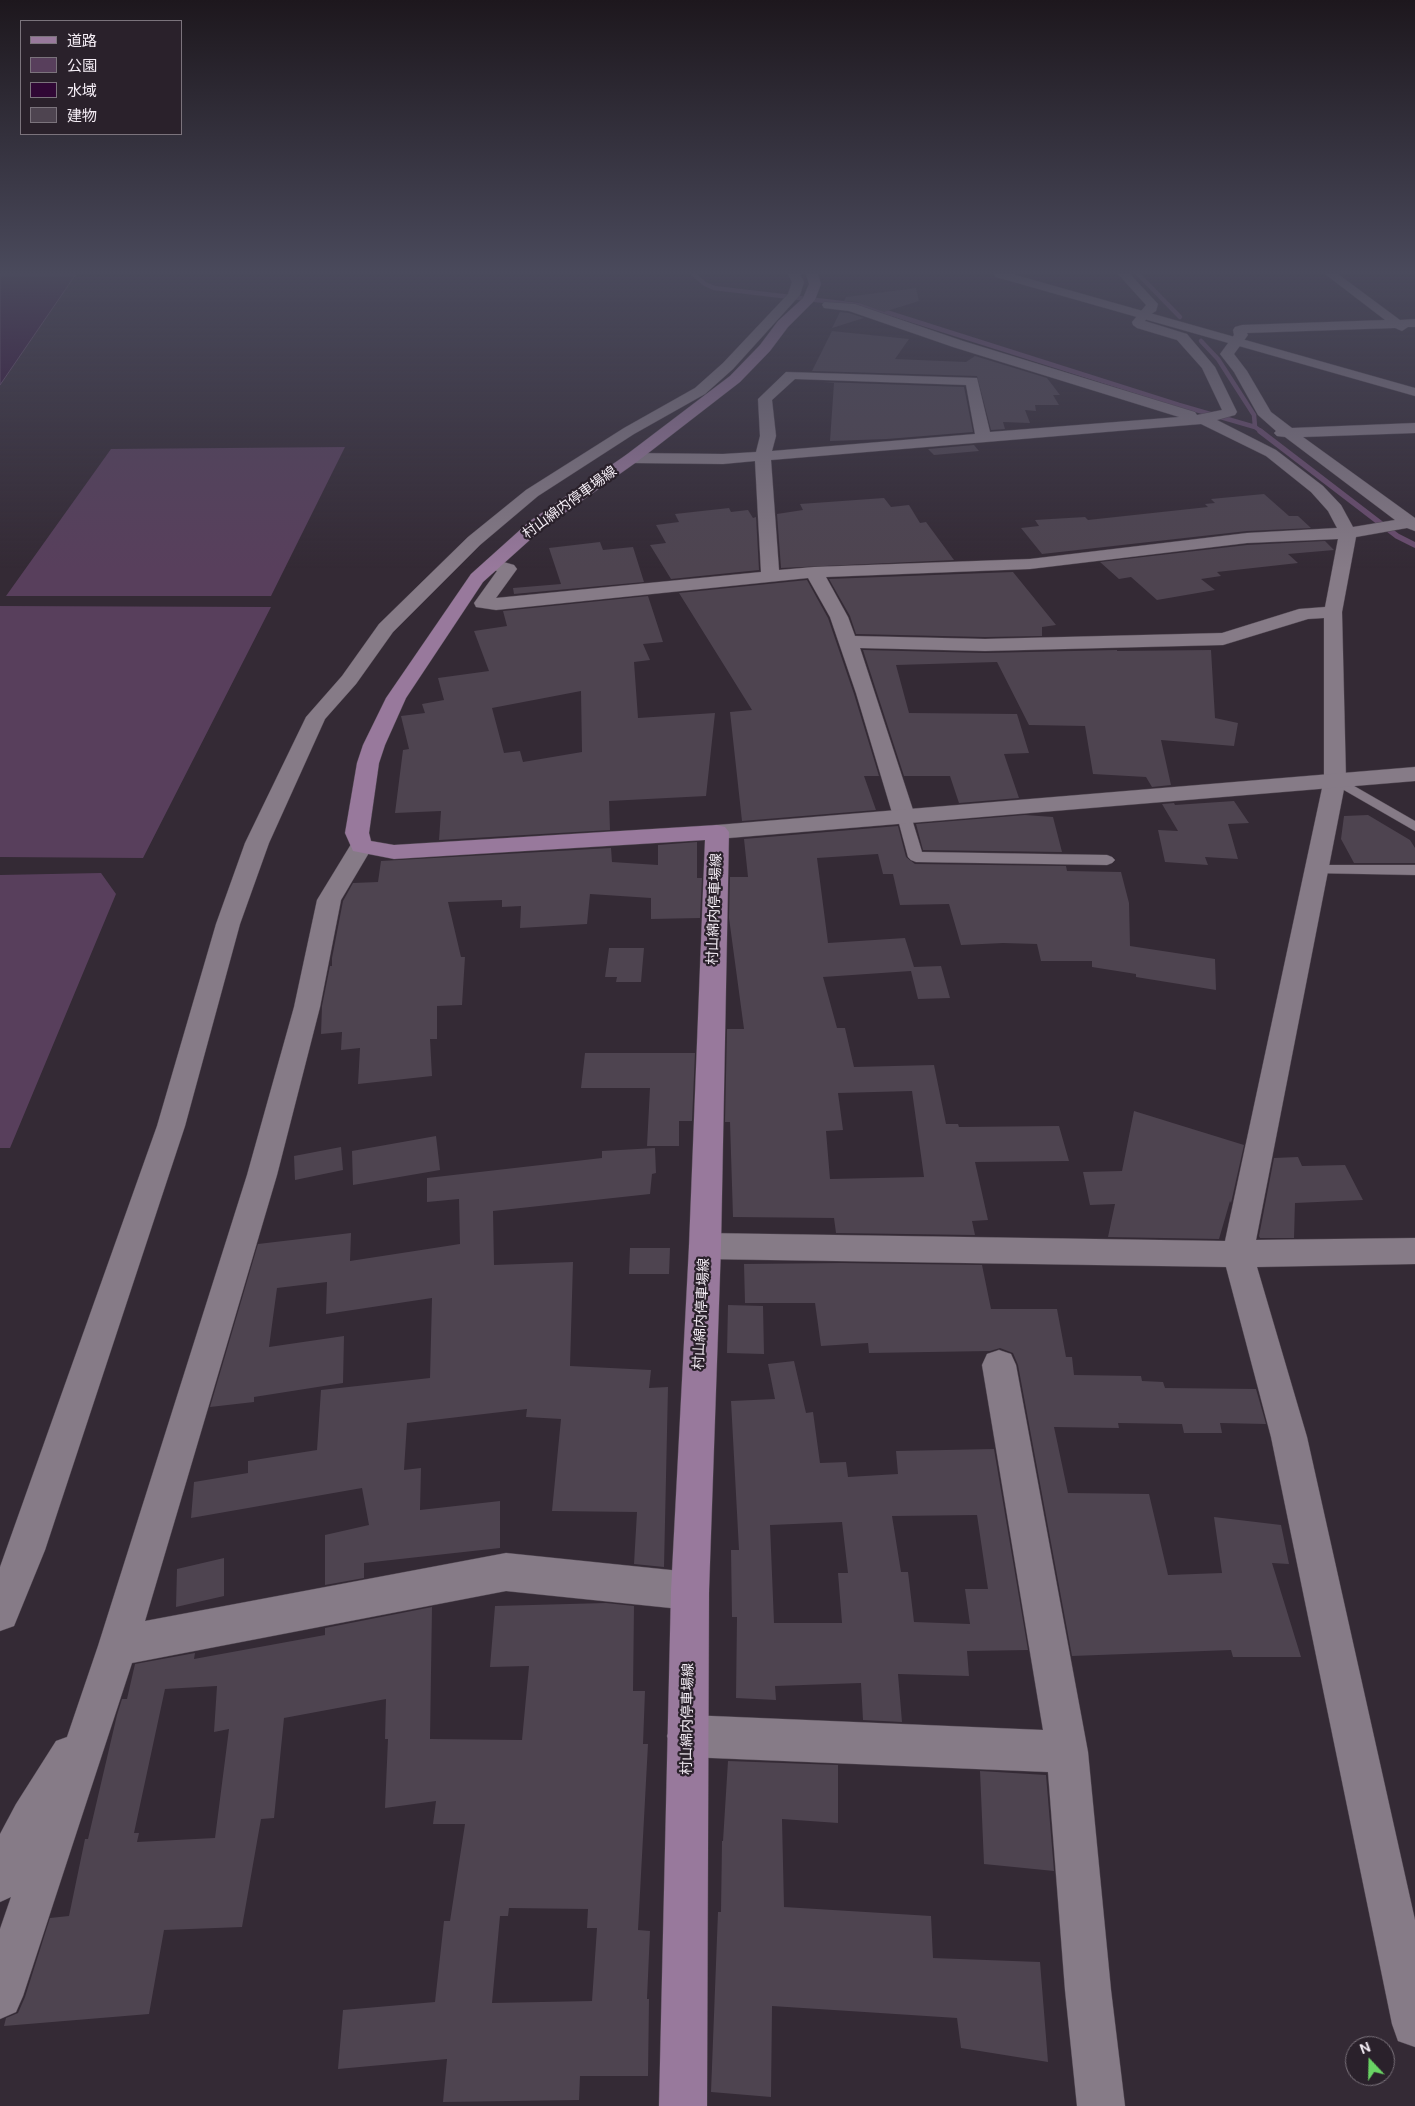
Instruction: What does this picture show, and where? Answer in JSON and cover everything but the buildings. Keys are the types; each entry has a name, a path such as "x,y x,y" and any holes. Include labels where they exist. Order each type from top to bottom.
{"main road":[{"name":"村山綿内停車場線","path":"682,2106 690,1591 705,1246 717,832 394,852 361,846 357,833 368,763 374,744 396,698 457,605 478,578 536,525 577,494 632,458 742,372"}],"street":[{"path":"0,1612 26,1550 171,1126 228,924 257,843 316,717 349,680 386,628 474,540 532,493 629,431 700,391 721,372"},
{"path":"1053,372 1206,418 1243,434 1317,489 1335,509 1348,533 1333,612 1335,779 1238,1254 1289,1437 1415,2024"},
{"path":"632,458 723,459 1206,418 1230,412 1210,372"},
{"path":"1241,372 1265,415 1283,432 1408,525"},
{"path":"1346,372 1415,392"},
{"path":"770,575 764,456 768,436 765,398 791,375 972,381 984,438"},
{"path":"1243,434 1415,428"},
{"path":"493,564 508,569 483,603 496,604 530,601 770,575 1030,564 1247,538 1348,533 1408,525"},
{"path":"814,572 839,617 866,693 904,816"},
{"path":"848,642 985,645 1223,639 1306,613 1333,612"},
{"path":"717,832 1335,779 1415,774"},
{"path":"0,1996 118,1646 262,1175 307,1006 329,900 361,846"},
{"path":"705,1246 1238,1254 1415,1251"},
{"path":"999,1364 1067,1752 1088,1990 1101,2106"},
{"path":"118,1646 506,1572 690,1591"},
{"path":"0,1880 31,1819 94,1718"},
{"path":"688,1736 1067,1752"}],"lane":[{"path":"1335,779 1415,826"},
{"path":"904,816 916,856 1107,860"},
{"path":"1316,870 1415,870"}],"green space":[{"path":"345,447 271,596 6,596 111,449"},
{"path":"0,606 271,607 143,858 0,857"},
{"path":"101,873 116,894 10,1148 0,1148 0,875"}],"water":[{"path":"0,372 9,372 0,385"}],"waterway":[{"path":"1076,372 1255,427"},
{"path":"1227,372 1254,415 1255,427"},
{"path":"1255,427 1262,432"},
{"path":"1260,431 1397,536 1415,545"}]}
